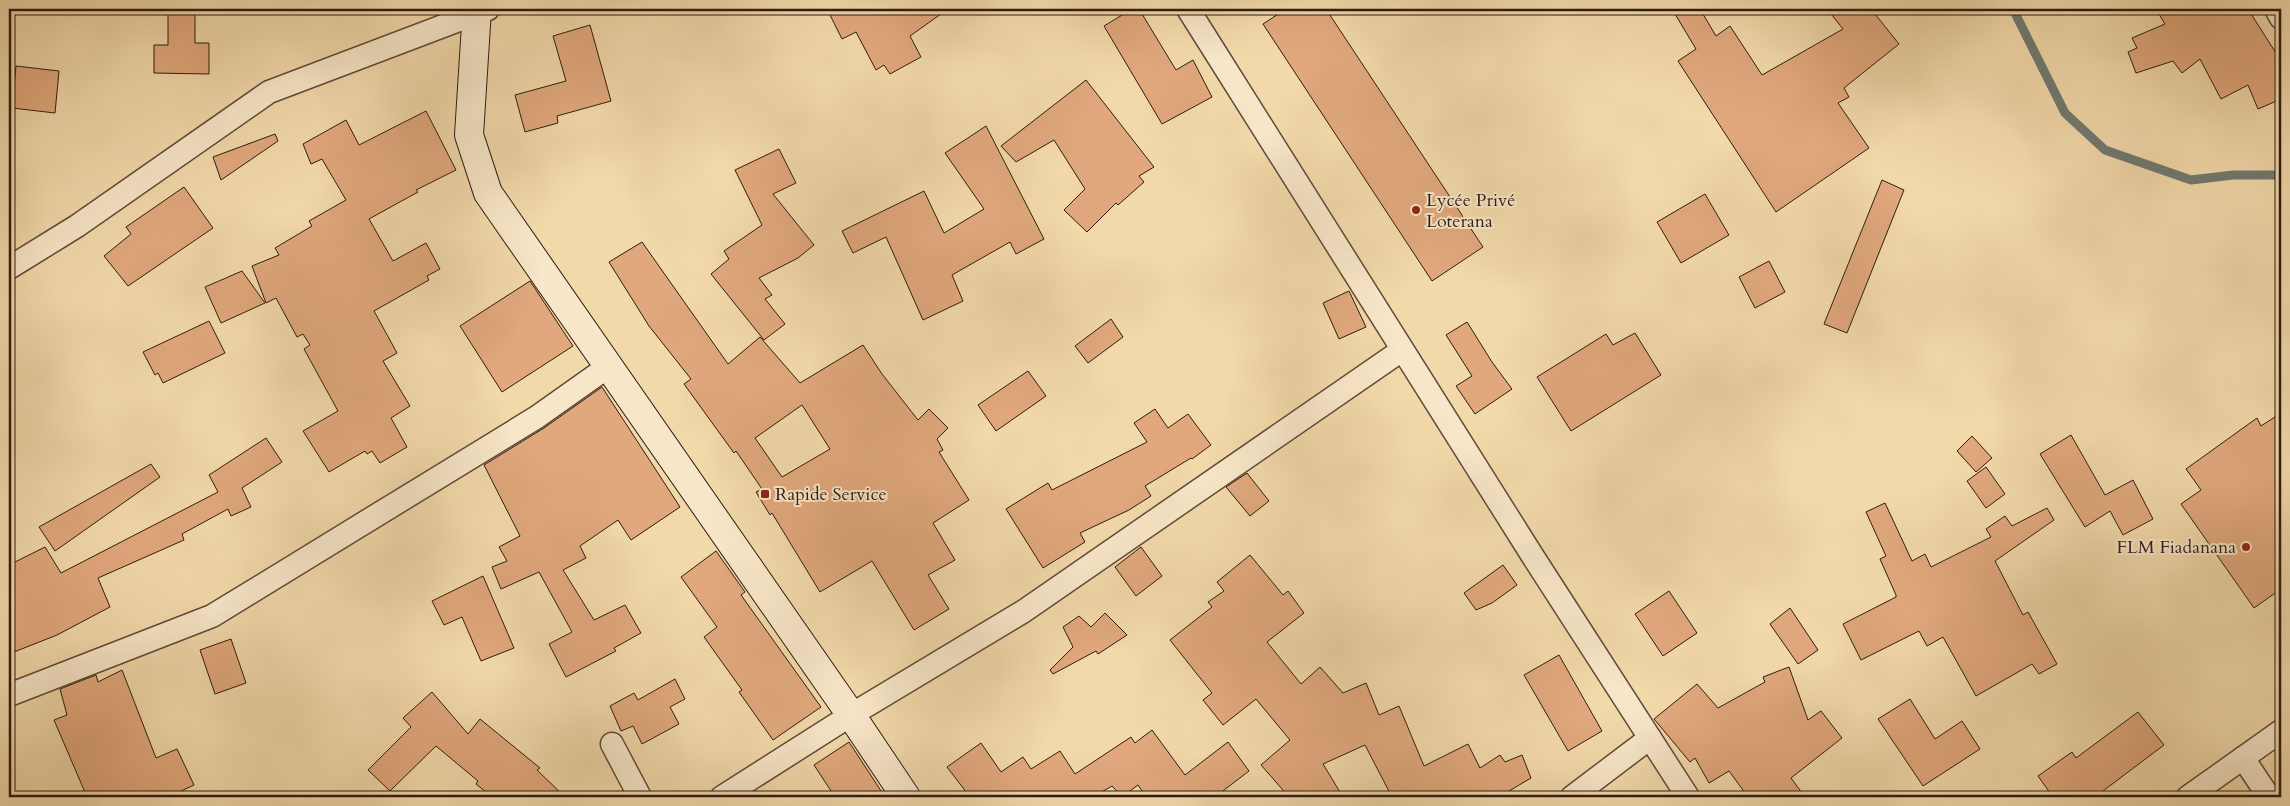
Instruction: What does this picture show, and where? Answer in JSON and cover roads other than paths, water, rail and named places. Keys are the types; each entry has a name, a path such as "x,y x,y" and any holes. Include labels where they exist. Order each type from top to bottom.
{"main road":[{"path":"481,11 469,135 488,194 851,715 906,797"}],"street":[{"path":"1188,9 1402,350 1688,797"},
{"path":"2276,9 2281,18"},
{"path":"9,268 77,226 269,92 481,11"},
{"path":"722,797 851,715 1024,611 1402,350"},
{"path":"9,694 212,616 537,417 609,366"},
{"path":"2188,797 2281,731"},
{"path":"1572,797 1650,738"},
{"path":"612,744 640,797"},
{"path":"2243,758 2269,797"}],"waterway":[{"path":"2013,9 2065,113 2105,150 2191,180 2233,175 2281,175"}],"place":[{"name":"Lycée Privé Loterana","path":"1416,210"},
{"name":"Rapide Service","path":"765,494"},
{"name":"FLM Fiadanana","path":"2246,547"}]}
